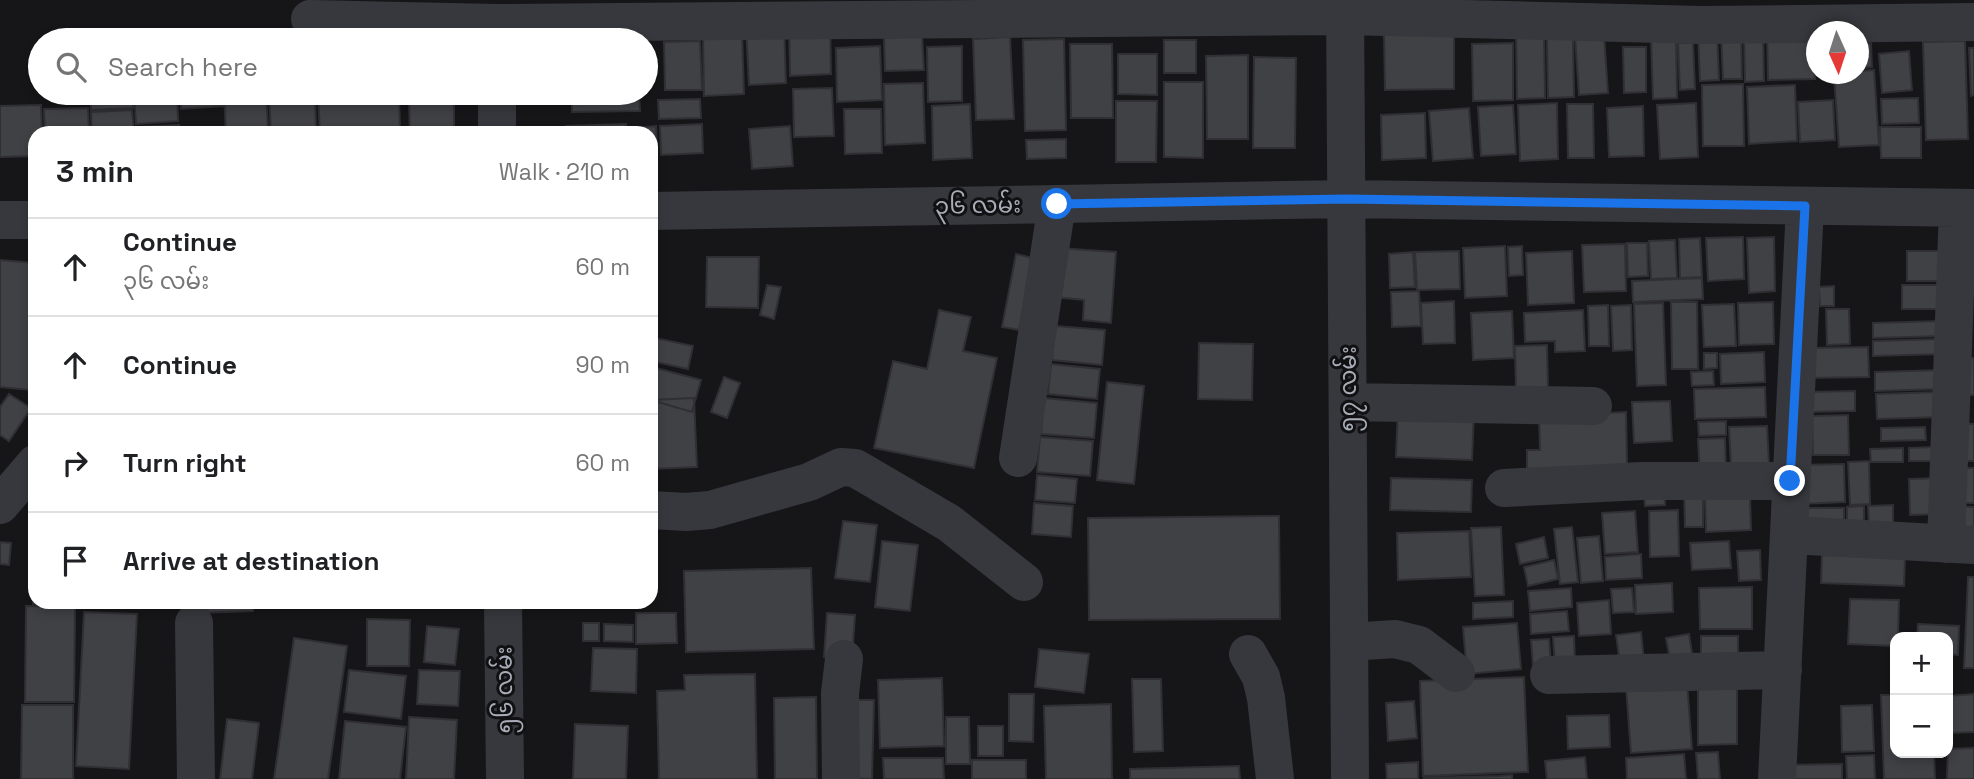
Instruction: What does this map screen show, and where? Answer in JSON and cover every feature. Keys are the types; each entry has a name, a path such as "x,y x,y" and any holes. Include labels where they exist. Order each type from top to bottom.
{"street":[{"path":"310,19 496,21 1345,8 1701,25 1974,22"},
{"name":"၅၇ လမ်း","path":"1345,8 1350,779"},
{"path":"497,105 497,126"},
{"name":"၃၆ လမ်း","path":"658,211 1347,199 1966,208"},
{"path":"1018,458 1057,204"},
{"path":"1777,779 1805,206"},
{"path":"1790,535 1960,544 1966,208"},
{"path":"0,220 28,219"},
{"path":"1348,402 1593,407"},
{"path":"658,510 710,510 810,482 848,466 949,523 1024,582"},
{"path":"0,505 28,472"},
{"path":"1504,488 1642,481 1790,481"},
{"name":"၅၆ လမ်း","path":"503,609 505,779"},
{"path":"194,623 196,779"},
{"path":"1349,642 1395,639 1419,645 1456,673"},
{"path":"1248,654 1261,677 1266,698 1275,779"},
{"path":"841,779 840,694 844,659"},
{"path":"1549,676 1783,670"}],"building":[{"path":"830,21 831,74 790,76 789,22"},
{"path":"784,26 786,83 749,85 746,28"},
{"path":"1806,30 1806,79 1768,80 1767,31"},
{"path":"1544,31 1545,98 1517,99 1516,32"},
{"path":"1741,31 1742,79 1723,79 1721,32"},
{"path":"742,32 744,94 704,96 703,33"},
{"path":"1454,33 1454,89 1385,90 1384,34"},
{"path":"1698,33 1717,33 1719,80 1700,81"},
{"path":"1763,33 1764,81 1745,82 1744,34"},
{"path":"1604,35 1608,93 1579,95 1575,37"},
{"path":"922,36 924,70 885,71 884,38"},
{"path":"1010,37 1014,119 976,120 973,39"},
{"path":"1676,37 1677,98 1653,99 1651,38"},
{"path":"1064,39 1066,130 1025,131 1023,40"},
{"path":"1547,39 1573,39 1574,97 1548,98"},
{"path":"1164,40 1196,40 1196,73 1164,73"},
{"path":"700,41 702,90 665,90 664,42"},
{"path":"1965,41 1968,139 1926,140 1923,42"},
{"path":"1513,43 1513,100 1473,101 1472,44"},
{"path":"1678,43 1693,43 1695,89 1680,90"},
{"path":"1869,43 1872,67 1869,67"},
{"path":"1070,44 1112,44 1113,118 1071,118"},
{"path":"880,46 882,100 837,102 836,48"},
{"path":"962,46 962,101 928,102 927,47"},
{"path":"1623,47 1646,47 1646,92 1624,93"},
{"path":"1969,48 1974,48 1974,95 1971,96"},
{"path":"1909,51 1912,90 1882,93 1879,54"},
{"path":"1118,54 1157,54 1157,95 1118,94"},
{"path":"1248,55 1248,139 1207,139 1206,56"},
{"path":"1254,57 1296,58 1295,148 1253,148"},
{"path":"1869,70 1874,70 1879,145 1839,147 1835,84 1869,84"},
{"path":"1164,82 1203,82 1203,158 1164,157"},
{"path":"923,83 925,143 885,145 884,84"},
{"path":"1743,84 1744,146 1703,146 1702,85"},
{"path":"1795,85 1797,141 1749,144 1747,87"},
{"path":"832,88 834,136 794,137 793,89"},
{"path":"1918,98 1919,123 1882,124 1881,99"},
{"path":"700,99 701,118 659,119 658,100"},
{"path":"1833,100 1835,140 1800,142 1798,102"},
{"path":"1116,101 1157,101 1156,162 1116,162"},
{"path":"1557,103 1558,159 1520,161 1518,105"},
{"path":"1696,103 1698,157 1660,159 1657,105"},
{"path":"970,104 972,158 933,160 932,106"},
{"path":"1567,104 1593,104 1594,158 1568,158"},
{"path":"41,105 42,126 28,126 28,156 0,157 0,106"},
{"path":"91,105 133,105 133,108 91,110"},
{"path":"135,105 177,105 178,121 136,124"},
{"path":"181,105 223,105 223,106 181,109"},
{"path":"225,105 267,105 268,126 226,126"},
{"path":"270,105 315,105 316,126 271,126"},
{"path":"319,105 399,105 400,126 320,126"},
{"path":"409,105 454,105 454,126 410,126"},
{"path":"572,105 640,105 640,111 572,112"},
{"path":"1513,105 1516,154 1481,156 1478,107"},
{"path":"1643,106 1644,156 1609,157 1607,108"},
{"path":"88,108 89,126 45,126 44,109"},
{"path":"1469,108 1473,158 1433,161 1429,111"},
{"path":"844,109 881,109 882,153 845,154"},
{"path":"132,110 133,126 92,126 91,112"},
{"path":"1425,113 1426,158 1382,160 1381,115"},
{"path":"626,124 626,126 566,126"},
{"path":"702,124 703,153 661,155 660,126"},
{"path":"790,126 793,166 752,169 749,129"},
{"path":"1880,127 1921,127 1921,158 1881,158"},
{"path":"1066,139 1066,158 1027,159 1026,140"},
{"path":"1743,237 1744,279 1708,281 1706,238"},
{"path":"1774,237 1775,291 1749,293 1747,238"},
{"path":"1700,238 1702,277 1680,278 1679,239"},
{"path":"1675,240 1677,278 1651,279 1649,241"},
{"path":"1627,243 1647,243 1648,276 1628,277"},
{"path":"1625,244 1626,291 1584,292 1582,245"},
{"path":"1505,246 1507,296 1465,298 1463,248"},
{"path":"1522,246 1523,275 1509,276 1508,247"},
{"path":"1058,248 1116,252 1111,323 1083,320 1084,300 1054,297"},
{"path":"1459,251 1460,289 1417,290 1415,252"},
{"path":"1572,251 1574,303 1528,305 1526,253"},
{"path":"1907,251 1944,251 1944,281 1907,281"},
{"path":"1413,252 1415,287 1390,288 1389,254"},
{"path":"1016,254 1033,258 1019,330 1002,327"},
{"path":"707,257 759,257 758,308 706,307"},
{"path":"0,260 28,262 28,390 0,387"},
{"path":"1702,278 1703,299 1633,302 1632,281"},
{"path":"767,285 781,287 774,319 760,315"},
{"path":"1902,285 1943,285 1943,309 1902,309"},
{"path":"1834,286 1834,306 1820,306 1819,287"},
{"path":"1419,291 1421,326 1392,327 1391,292"},
{"path":"1454,301 1455,343 1423,344 1421,303"},
{"path":"1671,302 1697,302 1698,369 1672,369"},
{"path":"1773,302 1774,344 1739,345 1738,303"},
{"path":"1663,303 1666,385 1637,386 1634,304"},
{"path":"1734,304 1736,346 1704,347 1702,305"},
{"path":"1608,305 1609,346 1589,346 1588,306"},
{"path":"1631,305 1632,350 1613,351 1611,306"},
{"path":"1826,309 1849,309 1850,344 1827,345"},
{"path":"939,310 971,317 963,351 997,358 974,468 874,448 893,361 927,369"},
{"path":"1583,310 1585,351 1555,352 1555,341 1525,342 1524,313"},
{"path":"1512,311 1514,358 1473,360 1471,313"},
{"path":"1941,321 1942,336 1873,338 1873,323"},
{"path":"1055,326 1105,330 1102,365 1052,360"},
{"path":"658,339 693,346 688,369 658,363"},
{"path":"1942,339 1942,354 1873,356 1873,341"},
{"path":"1199,343 1253,344 1252,400 1198,399"},
{"path":"1547,345 1548,391 1516,392 1515,346"},
{"path":"1868,347 1869,377 1806,378 1806,348"},
{"path":"1764,352 1765,382 1721,384 1720,354"},
{"path":"1704,353 1717,353 1717,368 1704,369"},
{"path":"1965,358 1974,358 1974,395 1965,395"},
{"path":"1051,364 1100,369 1097,399 1048,394"},
{"path":"658,369 701,380 692,412 658,402"},
{"path":"1941,370 1941,389 1875,391 1875,372"},
{"path":"1713,371 1714,385 1692,386 1691,372"},
{"path":"724,377 740,383 727,418 711,412"},
{"path":"1107,382 1144,386 1134,484 1097,480"},
{"path":"1765,387 1766,417 1695,419 1694,389"},
{"path":"1855,391 1855,411 1808,412 1807,392"},
{"path":"1941,392 1942,417 1877,419 1876,394"},
{"path":"9,394 28,406 28,412 9,441 0,435 0,407"},
{"path":"694,398 697,467 658,469 658,400"},
{"path":"1044,398 1097,403 1094,438 1041,434"},
{"path":"1670,401 1672,441 1634,443 1632,402"},
{"path":"1398,407 1474,410 1472,460 1396,457"},
{"path":"1626,412 1627,465 1527,469 1527,450 1540,450 1539,416"},
{"path":"1848,415 1849,455 1813,455 1812,416"},
{"path":"1726,421 1726,435 1699,436 1698,422"},
{"path":"1956,424 1974,424 1974,461 1957,461"},
{"path":"1767,426 1769,465 1731,466 1729,427"},
{"path":"1925,427 1926,440 1881,441 1881,428"},
{"path":"1040,437 1093,441 1090,476 1037,472"},
{"path":"1725,438 1726,474 1700,475 1698,439"},
{"path":"1932,447 1933,461 1909,461 1909,448"},
{"path":"1903,448 1903,462 1871,462 1870,449"},
{"path":"1869,461 1870,504 1850,505 1848,462"},
{"path":"1844,464 1845,502 1800,504 1799,465"},
{"path":"1958,468 1974,468 1974,503 1957,503"},
{"path":"1037,475 1077,479 1075,503 1035,500"},
{"path":"1391,478 1472,480 1471,512 1390,510"},
{"path":"1940,478 1941,514 1910,515 1909,479"},
{"path":"1684,487 1703,487 1703,527 1685,527"},
{"path":"1664,488 1665,505 1645,506 1644,489"},
{"path":"1750,498 1751,530 1706,532 1705,499"},
{"path":"1034,503 1073,506 1071,537 1032,534"},
{"path":"1893,505 1893,526 1869,527 1868,506"},
{"path":"1864,506 1864,523 1847,523 1847,507"},
{"path":"1954,506 1974,507 1974,531 1954,530"},
{"path":"1802,508 1844,508 1844,521 1802,522"},
{"path":"1678,510 1679,556 1650,557 1649,511"},
{"path":"1635,511 1638,552 1605,554 1602,513"},
{"path":"1279,516 1280,619 1089,620 1088,518"},
{"path":"843,521 877,525 870,582 835,578"},
{"path":"1501,527 1504,595 1475,596 1471,528"},
{"path":"1572,527 1578,582 1560,584 1554,529"},
{"path":"1469,531 1471,577 1398,580 1397,533"},
{"path":"1599,536 1603,581 1581,583 1577,538"},
{"path":"1544,537 1548,558 1520,564 1516,544"},
{"path":"882,541 918,545 910,611 875,607"},
{"path":"1729,541 1731,568 1692,570 1690,543"},
{"path":"0,542 11,543 9,565 0,564"},
{"path":"1760,550 1761,580 1739,581 1737,551"},
{"path":"1641,554 1642,578 1606,580 1605,557"},
{"path":"1822,555 1905,558 1904,586 1821,583"},
{"path":"1554,560 1558,579 1528,586 1524,567"},
{"path":"811,568 814,649 686,652 684,571"},
{"path":"1968,577 1974,577 1974,668 1964,668"},
{"path":"1672,583 1673,612 1636,614 1635,585"},
{"path":"1752,587 1752,629 1700,629 1699,588"},
{"path":"1571,588 1572,607 1530,611 1528,591"},
{"path":"1632,588 1634,612 1613,613 1611,589"},
{"path":"1850,599 1899,600 1898,632 1890,632 1890,646 1848,644"},
{"path":"1609,600 1611,634 1579,636 1577,603"},
{"path":"1513,601 1513,617 1473,619 1473,603"},
{"path":"26,606 28,609 75,609 74,702 25,702"},
{"path":"199,609 253,609 253,611 199,613"},
{"path":"1567,611 1569,631 1531,634 1530,614"},
{"path":"84,612 137,614 129,769 76,766"},
{"path":"636,613 676,613 677,643 636,644"},
{"path":"827,613 855,615 852,659 824,657"},
{"path":"367,619 410,620 409,666 367,666"},
{"path":"583,623 599,623 599,641 583,641"},
{"path":"1517,623 1521,669 1467,674 1463,627"},
{"path":"604,624 633,625 633,642 604,641"},
{"path":"1918,624 1959,626 1958,655 1953,654 1953,632 1917,632"},
{"path":"427,626 459,629 455,665 424,662"},
{"path":"1641,632 1644,660 1620,663 1616,635"},
{"path":"1689,634 1693,660 1671,664 1666,638"},
{"path":"1574,636 1575,664 1555,665 1553,637"},
{"path":"1701,636 1738,636 1738,660 1701,661"},
{"path":"294,638 347,646 328,779 274,779"},
{"path":"1549,639 1551,665 1533,666 1531,640"},
{"path":"593,648 637,649 636,693 591,691"},
{"path":"1039,649 1089,654 1084,693 1035,687"},
{"path":"349,670 406,676 401,719 344,712"},
{"path":"419,670 460,671 458,706 417,704"},
{"path":"755,674 757,779 659,779 657,691 685,690 684,675"},
{"path":"1524,677 1528,772 1423,776 1420,681"},
{"path":"942,678 944,746 880,748 878,680"},
{"path":"1132,679 1161,679 1163,751 1134,752"},
{"path":"1687,682 1692,749 1631,753 1626,687"},
{"path":"1698,682 1737,682 1737,744 1698,745"},
{"path":"1009,694 1034,694 1033,742 1009,741"},
{"path":"1974,694 1974,732 1953,733 1953,696"},
{"path":"1881,695 1890,695 1890,758 1934,758 1935,779 1884,779"},
{"path":"816,697 817,779 775,779 774,698"},
{"path":"846,700 874,700 872,779 844,778"},
{"path":"1414,701 1417,738 1388,741 1386,703"},
{"path":"1111,704 1112,779 1046,779 1044,706"},
{"path":"22,705 73,705 73,779 21,779"},
{"path":"1872,705 1874,751 1842,752 1841,706"},
{"path":"1609,715 1610,747 1568,749 1567,716"},
{"path":"409,717 457,720 454,779 406,779"},
{"path":"946,717 969,717 970,764 946,764"},
{"path":"227,719 259,723 252,779 220,779"},
{"path":"345,721 406,727 400,779 339,779"},
{"path":"575,724 628,726 626,779 573,779"},
{"path":"978,726 1003,726 1003,756 978,756"},
{"path":"1974,748 1974,779 1947,779 1948,758 1953,758 1953,749"},
{"path":"1718,752 1720,779 1698,779 1696,753"},
{"path":"1684,754 1686,779 1627,779 1626,758"},
{"path":"1874,755 1875,779 1847,779 1846,756"},
{"path":"1585,757 1587,779 1547,779 1545,761"},
{"path":"883,758 943,758 944,779 884,779"},
{"path":"972,760 1026,760 1026,779 972,779"},
{"path":"1418,762 1418,779 1387,779 1386,764"},
{"path":"1842,764 1842,779 1787,779 1787,765"},
{"path":"1239,766 1240,779 1130,779 1130,769"},
{"path":"1512,775 1512,779 1423,778 1500,776"}],"route":[{"path":"1057,204 1347,199 1805,206 1790,481"}]}
